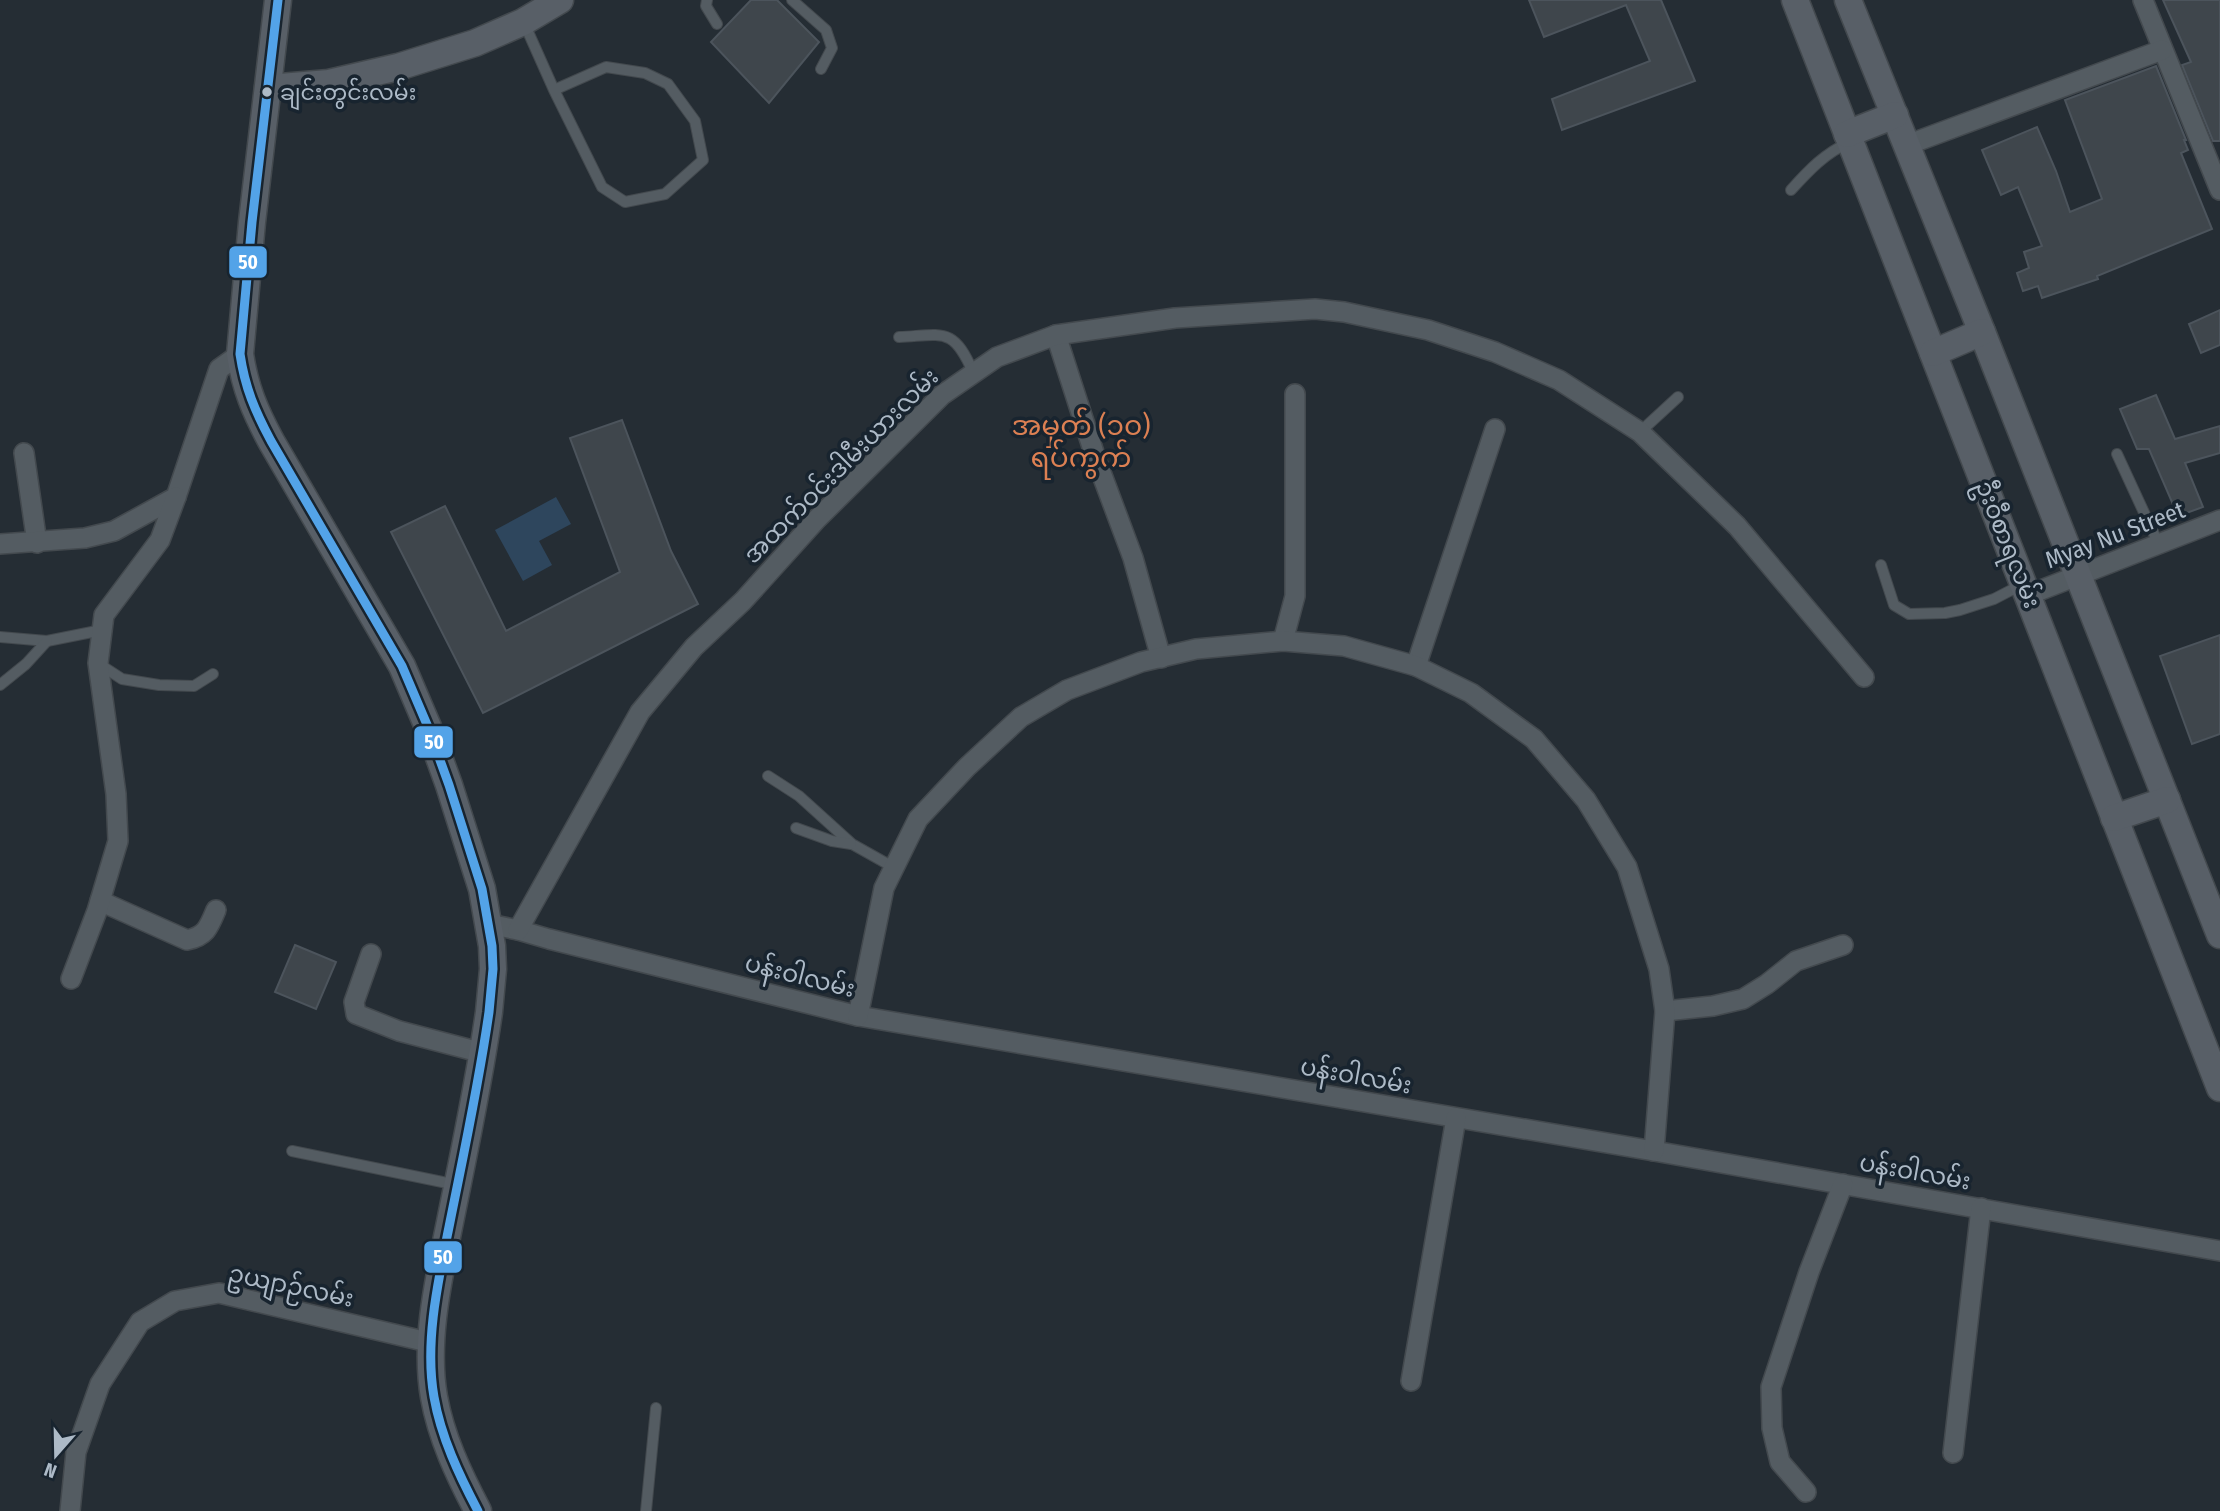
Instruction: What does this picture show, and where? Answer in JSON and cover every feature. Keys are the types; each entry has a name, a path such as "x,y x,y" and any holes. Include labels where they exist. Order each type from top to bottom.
{"main road":[{"path":"278,0 240,354 251,404 402,666 449,785 482,889 489,924 493,969 483,1052 436,1294 431,1370 434,1397 446,1441 461,1479 478,1511"},
{"path":"268,88 329,83 398,67 475,43 523,22 560,0"},
{"name":"ဦးဝီစာရလမ်း","path":"1795,0 2114,818 2210,1032 2220,1088"},
{"path":"1848,0 2220,935"},
{"path":"1849,138 1895,115"},
{"path":"1933,353 1982,332"},
{"path":"2114,818 2167,800"}],"street":[{"path":"2143,0 2220,190"},
{"path":"1906,145 2162,50"},
{"name":"အထက်ဝင်းဒါမီးယားလမ်း","path":"518,930 640,712 694,647 743,601 817,519 942,395 997,357 1056,335 1175,318 1315,309 1344,312 1427,330 1495,352 1559,380 1640,432 1737,526 1864,677"},
{"path":"1056,335 1096,459 1133,558 1161,658"},
{"path":"71,979 100,901 118,841 116,794 98,663 104,615 160,540 219,369 240,354"},
{"path":"1283,641 1295,596 1295,394"},
{"path":"1416,666 1495,429"},
{"path":"24,453 37,542"},
{"path":"0,544 85,538 114,530 176,497"},
{"name":"Myay Nu Street","path":"2026,589 2078,576 2220,520"},
{"path":"858,1016 884,888 918,819 967,767 1021,717 1067,690 1141,662 1196,649 1283,641 1344,646 1416,666 1471,693 1534,739 1587,800 1627,867 1659,969 1665,1011 1654,1151"},
{"path":"100,901 187,940 198,938 208,930 215,910"},
{"name":"ပန်းဝါလမ်း","path":"489,924 858,1016 1654,1151 2220,1251"},
{"path":"1665,1011 1713,1006 1742,999 1767,984 1796,961 1843,944"},
{"path":"371,954 354,1002 356,1014 399,1031 483,1052"},
{"path":"1411,1381 1456,1118"},
{"path":"1805,1492 1780,1462 1772,1428 1771,1387 1809,1272 1843,1184"},
{"path":"1953,1453 1981,1209"},
{"name":"ဥယျာဉ်လမ်း","path":"70,1511 76,1452 100,1384 139,1322 174,1301 219,1293 432,1343"}],"lane":[{"path":"707,0 706,6 717,24"},
{"path":"792,0 826,30 832,48 821,69"},
{"path":"523,22 554,90 602,187 625,202 665,194 703,160 695,121 668,84 645,73 606,67 554,90"},
{"path":"1791,190 1812,166 1849,138"},
{"path":"899,337 940,335 950,339 962,348 973,372"},
{"path":"1640,432 1678,397"},
{"path":"2117,454 2159,545"},
{"path":"1881,565 1894,605 1909,614 1960,610 2026,589"},
{"path":"0,637 47,641 102,630"},
{"path":"0,685 26,664 47,641"},
{"path":"98,663 122,679 159,685 194,686 213,674"},
{"path":"768,776 799,796 852,844 893,867"},
{"path":"796,828 832,841 852,844"},
{"path":"292,1151 457,1185"},
{"path":"646,1511 656,1408"}],"water":[{"path":"556,497 571,524 539,541 552,565 523,581 495,530"}],"building":[{"path":"751,0 777,0 819,42 769,103 711,42"},
{"path":"1529,0 1661,0 1695,81 1562,130 1552,99 1650,61 1626,5 1544,37"},
{"path":"2163,0 2220,0 2220,141 2213,141 2182,65 2191,62"},
{"path":"2156,66 2186,140 2188,150 2181,153 2212,229 2097,276 2098,279 2042,298 2038,286 2023,291 2017,273 2029,268 2024,252 2042,246 2018,187 2001,195 1982,150 2037,127 2070,212 2102,199 2065,100"},
{"path":"2220,310 2220,345 2201,353 2189,324"},
{"path":"2156,395 2175,439 2220,426 2220,453 2185,463 2203,507 2178,516 2149,449 2137,449 2120,409"},
{"path":"622,420 671,551 698,604 483,713 391,532 445,506 506,631 620,572 570,438"},
{"path":"2220,635 2220,734 2192,744 2160,656"},
{"path":"295,945 336,962 316,1009 275,992"}],"transit line":[{"name":"50","path":"278,0 252,222 240,354 242,366 251,399 271,441 402,666 449,785 482,889 492,946 493,969 485,1039 437,1287 431,1354 431,1376 441,1427 478,1511"}],"place":[{"name":"ချင်းတွင်းလမ်း","path":"267,92"}],"district":[{"name":"အမှတ် (၁၀) ရပ်ကွက်","path":"1081,441"}]}
